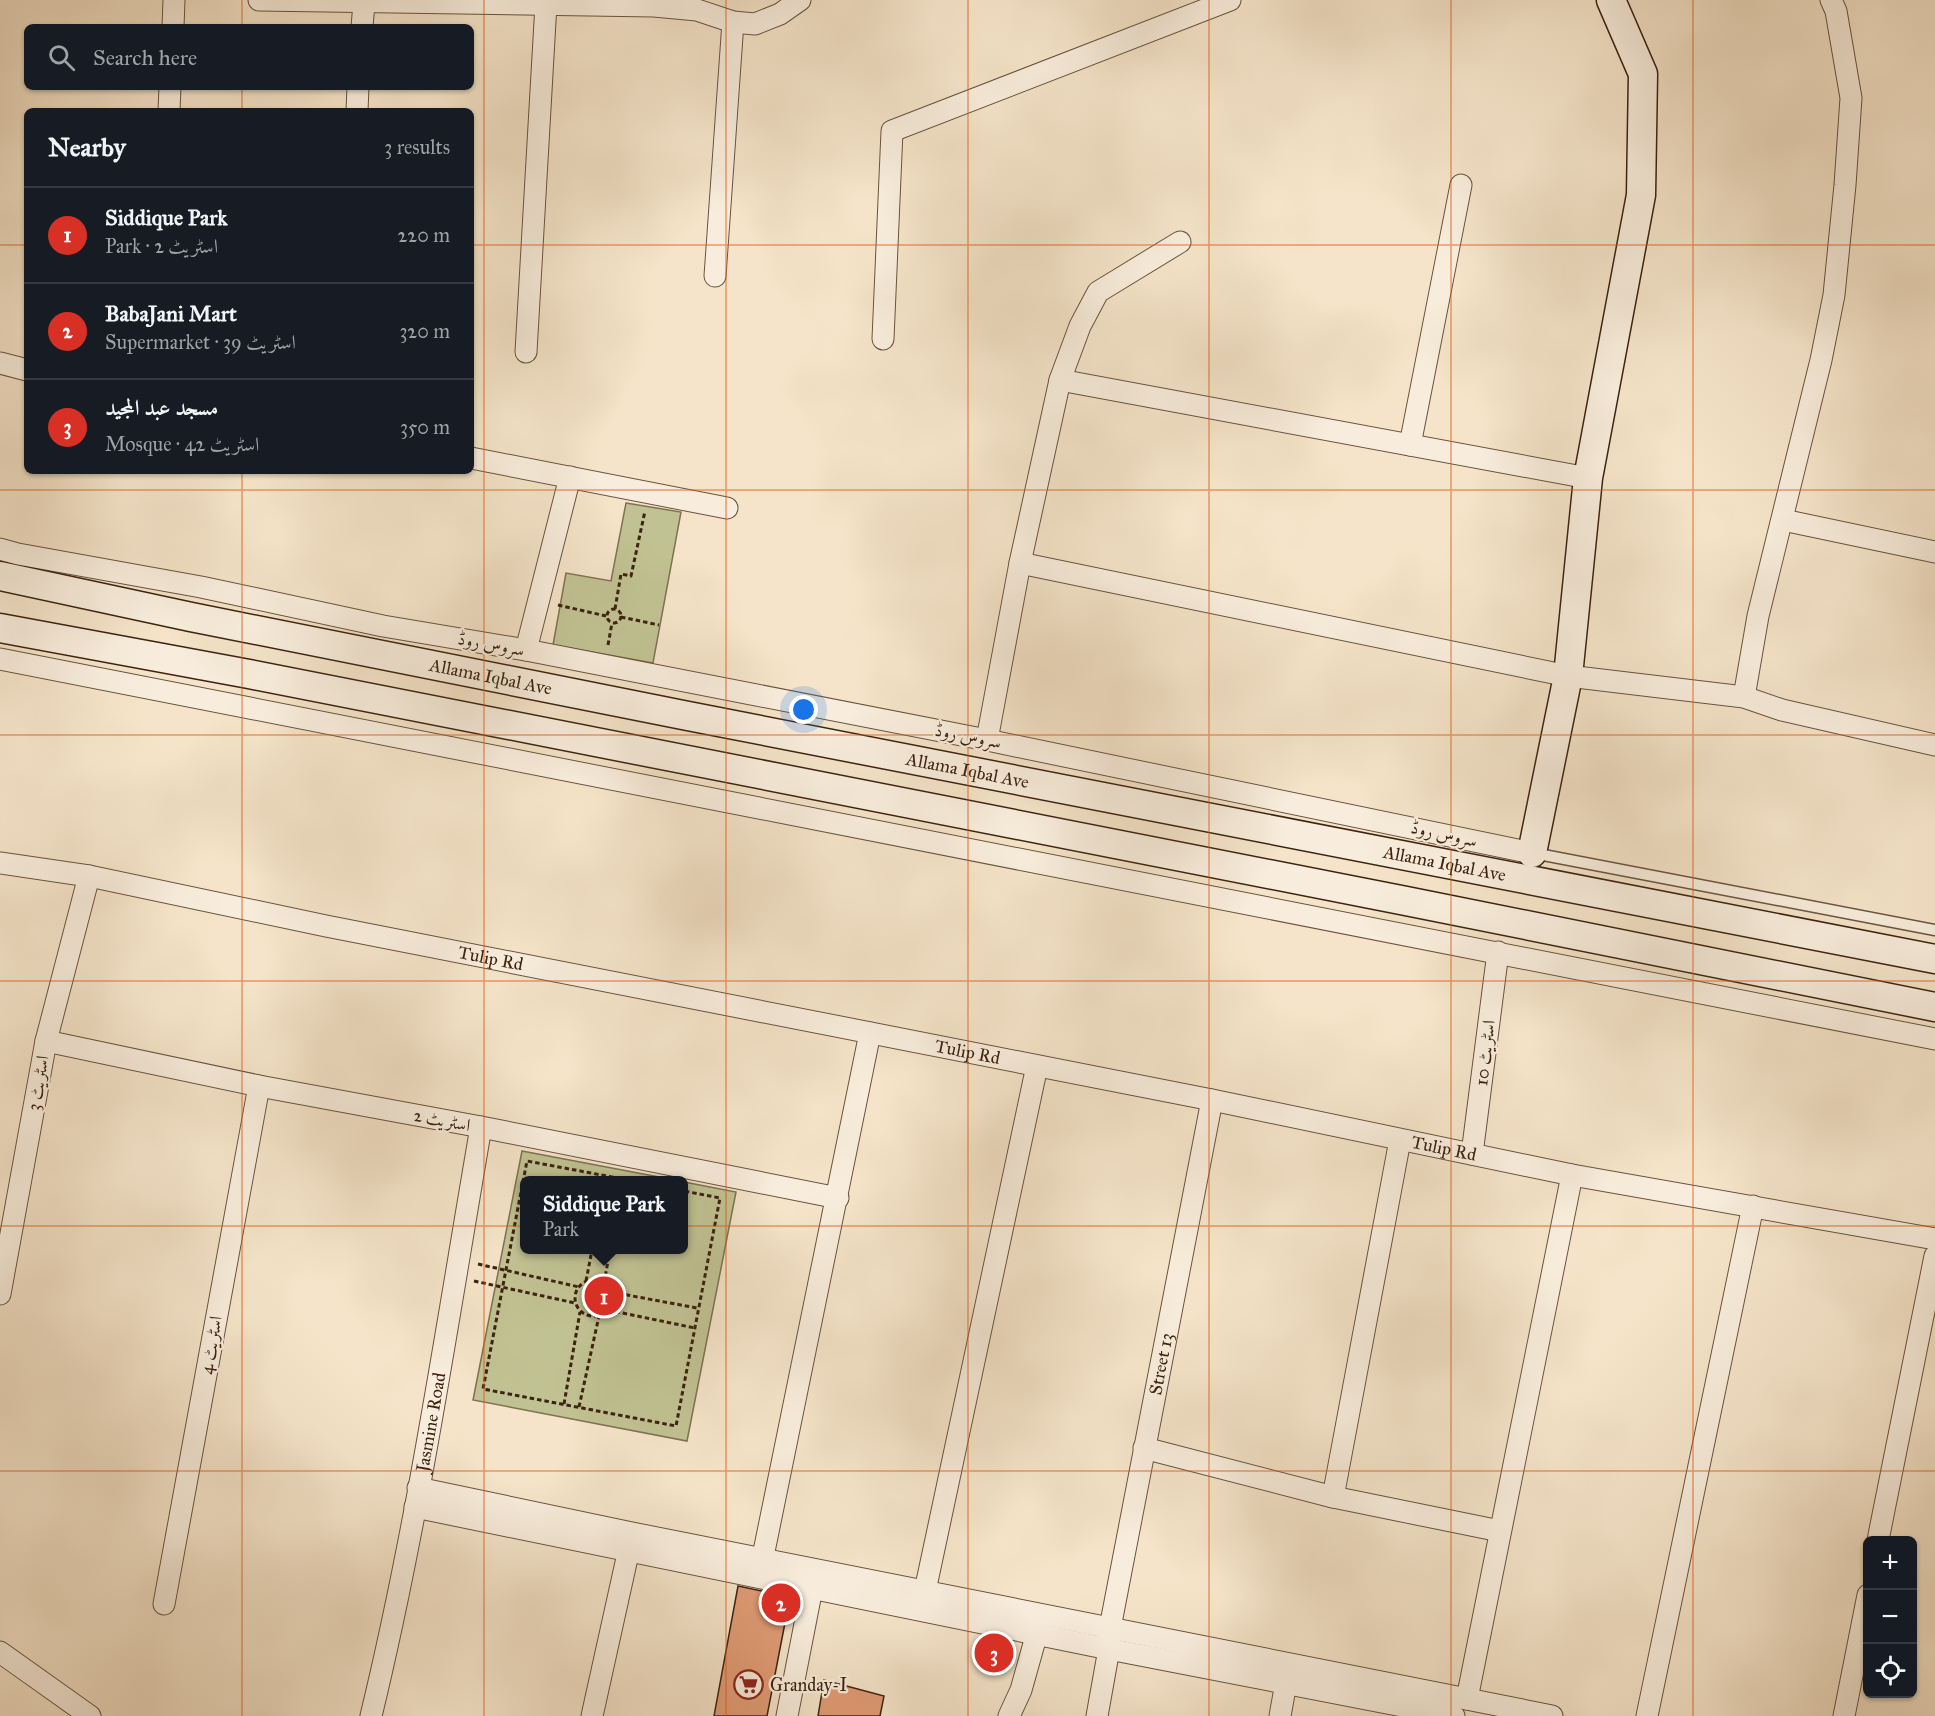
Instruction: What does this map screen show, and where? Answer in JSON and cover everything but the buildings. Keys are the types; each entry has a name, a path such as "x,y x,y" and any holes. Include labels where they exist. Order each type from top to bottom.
{"main road":[{"path":"1532,853 1568,676 1588,478 1641,195 1643,74 1611,0"},
{"name":"Allama Iqbal Ave","path":"0,576 191,617 665,711 1935,959"},
{"path":"0,628 319,688 1418,903 1935,1007"}],"street":[{"path":"172,24 174,0"},
{"path":"259,0 654,6 697,10 733,22 754,24 780,14 801,0"},
{"path":"883,339 892,131 1230,0"},
{"path":"1744,697 1758,616 1821,360 1834,295 1851,98 1836,11 1831,0"},
{"path":"362,24 364,3"},
{"path":"526,352 546,4"},
{"path":"715,276 733,22"},
{"path":"169,108 170,90"},
{"path":"357,108 358,90"},
{"path":"1410,445 1461,185"},
{"path":"987,740 1020,563 1060,380 1080,326 1098,292 1180,242"},
{"path":"0,363 24,369"},
{"path":"1060,380 1588,478"},
{"path":"474,459 727,508"},
{"path":"526,650 570,477"},
{"path":"1783,520 1935,552"},
{"name":"سروس روڈ","path":"0,549 18,555 201,587 383,626 526,650 987,740 1532,853"},
{"path":"1020,563 1568,676 1744,697 1782,710 1935,745"},
{"path":"0,659 1935,1039"},
{"name":"Tulip Rd","path":"0,863 89,876 326,926 1037,1066 1572,1175 1935,1239"},
{"name":"اسٹریٹ 3","path":"0,1294 46,1041 89,876"},
{"name":"اسٹریٹ 10","path":"1472,1154 1498,952"},
{"path":"761,1568 870,1034"},
{"name":"اسٹریٹ 2","path":"46,1041 259,1086 481,1127 838,1198"},
{"path":"923,1601 1037,1066"},
{"name":"اسٹریٹ 4","path":"164,1604 259,1086"},
{"name":"Street 13","path":"1097,1716 1144,1448 1212,1101"},
{"name":"Jasmine Road","path":"371,1716 387,1653 416,1498 481,1127"},
{"path":"1333,1497 1400,1140"},
{"path":"1467,1699 1572,1175"},
{"path":"1647,1716 1753,1206"},
{"path":"1879,1536 1935,1256"},
{"path":"1144,1448 1333,1497 1500,1531"},
{"path":"416,1498 1109,1638 1467,1699 1552,1716"},
{"path":"592,1716 630,1543"},
{"path":"761,1568 812,1588 923,1601 1037,1633 1109,1638 1286,1683 1425,1713 1454,1716"},
{"path":"787,1716 812,1588"},
{"path":"1844,1716 1863,1620"},
{"path":"1009,1716 1021,1690 1037,1633"},
{"path":"0,1652 90,1716"},
{"path":"1280,1716 1286,1683"}],"lane":[{"name":"سروس روڈ","path":"1532,853 1935,930"}],"path":[{"path":"615,609 621,574 631,576 649,493"},
{"path":"539,601 606,616 612,623"},
{"path":"606,616 610,610 615,609"},
{"path":"615,609 621,617"},
{"path":"612,623 621,617"},
{"path":"621,617 659,625"},
{"path":"605,665 612,623"},
{"path":"524,1176 527,1161 607,1176"},
{"path":"520,1198 483,1389 676,1426 720,1198 688,1192"},
{"path":"586,1281 591,1254"},
{"path":"604,1283 609,1254"},
{"path":"457,1267 506,1271 579,1287"},
{"path":"457,1267 502,1287 575,1303"},
{"path":"586,1281 604,1283 611,1292 611,1305 599,1316 589,1316 580,1312 575,1303 576,1292 586,1281"},
{"path":"611,1292 697,1308"},
{"path":"608,1310 695,1328"},
{"path":"564,1404 580,1312"},
{"path":"579,1407 599,1316"}],"green space":[{"path":"626,503 681,512 653,663 553,645 566,573 611,581"},
{"path":"522,1151 654,1176 520,1176 520,1254 688,1254 688,1183 736,1192 687,1441 473,1400"}],"place":[{"name":"Siddique Park","path":"604,1296"},
{"name":"BabaJani Mart","path":"781,1603"},
{"name":"مسجد عبد المجید","path":"994,1653"},
{"name":"Granday-I","path":"749,1685"}]}
